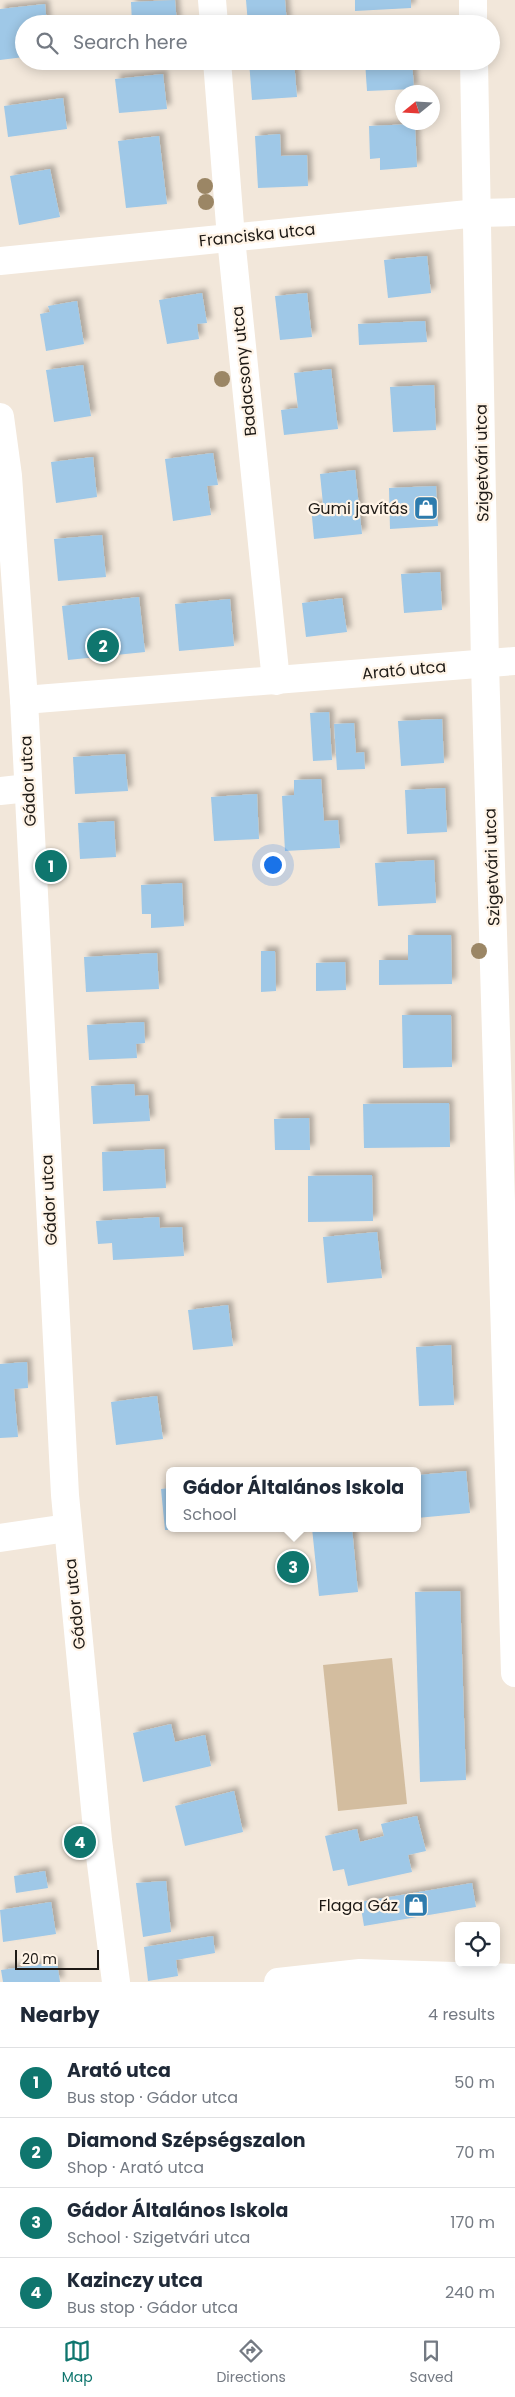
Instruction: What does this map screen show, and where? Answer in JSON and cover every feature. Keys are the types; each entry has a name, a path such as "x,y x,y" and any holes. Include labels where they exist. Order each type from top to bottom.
{"street":[{"path":"212,0 213,15"},
{"path":"473,0 474,15"},
{"name":"Badacsony utca","path":"217,70 231,238 276,681"},
{"name":"Szigetvári utca","path":"474,70 485,664 504,867 515,1674"},
{"name":"Franciska utca","path":"0,261 478,213 515,212"},
{"name":"Gádor utca","path":"0,417 24,700 68,1528 98,1840 116,1982"},
{"name":"Arató utca","path":"24,700 515,661"},
{"path":"0,791 28,788"},
{"path":"0,1538 68,1528"},
{"path":"278,1982 360,1973 515,1978"}],"shaded area":[{"path":"392,1658 407,1804 338,1811 323,1665"}],"building":[{"path":"175,0 176,15 132,15 131,2"},
{"path":"246,0 285,0 286,15 247,15"},
{"path":"355,0 411,0 411,8 355,11"},
{"path":"45,4 46,15 15,15 15,58 0,60 0,9"},
{"path":"250,70 295,70 297,97 252,100"},
{"path":"366,70 413,70 414,85 395,85 395,90 367,91"},
{"path":"163,74 167,109 119,113 115,79"},
{"path":"63,98 67,129 8,137 4,106"},
{"path":"395,125 395,130 415,130 417,167 380,170 380,158 370,159 369,126"},
{"path":"280,134 281,156 307,155 308,186 258,188 255,136"},
{"path":"159,136 167,204 126,208 118,141"},
{"path":"50,169 60,217 19,225 10,176"},
{"path":"427,256 431,293 388,298 384,260"},
{"path":"202,293 207,323 197,324 199,339 167,344 159,300"},
{"path":"307,293 312,337 280,340 275,296"},
{"path":"77,301 84,344 46,351 40,314 50,312 48,306"},
{"path":"425,321 427,342 359,345 358,324"},
{"path":"83,365 91,416 54,422 46,370"},
{"path":"331,369 338,429 284,435 281,410 298,408 294,373"},
{"path":"434,385 436,430 393,432 390,387"},
{"path":"213,453 218,485 207,486 211,515 173,521 165,459"},
{"path":"93,457 97,497 56,503 51,462"},
{"path":"355,470 362,534 314,539 311,506 323,504 320,474"},
{"path":"436,486 438,526 390,529 389,488"},
{"path":"102,535 106,577 58,581 54,539"},
{"path":"440,572 442,610 404,613 401,574"},
{"path":"139,597 145,652 68,660 62,606"},
{"path":"342,598 347,632 306,637 302,603"},
{"path":"230,599 234,646 179,651 175,604"},
{"path":"329,712 332,760 313,761 310,713"},
{"path":"442,719 444,763 401,766 398,721"},
{"path":"354,723 356,753 364,752 365,769 337,770 334,724"},
{"path":"125,754 128,791 75,794 73,757"},
{"path":"321,779 324,821 338,820 340,848 285,851 282,796 294,795 294,780"},
{"path":"445,788 447,832 407,834 405,790"},
{"path":"257,794 259,839 214,841 211,797"},
{"path":"114,821 116,857 80,859 78,823"},
{"path":"434,860 436,903 378,906 375,863"},
{"path":"182,883 184,926 151,928 151,914 142,914 141,885"},
{"path":"408,935 451,935 452,984 379,985 379,960 408,960"},
{"path":"261,951 275,951 276,991 261,992"},
{"path":"157,953 159,989 86,992 84,957"},
{"path":"345,962 346,990 316,991 316,963"},
{"path":"402,1015 451,1015 452,1067 403,1068"},
{"path":"144,1022 145,1043 136,1044 137,1058 89,1060 87,1025"},
{"path":"134,1084 135,1096 148,1095 150,1121 93,1124 91,1086"},
{"path":"449,1103 450,1147 364,1148 363,1104"},
{"path":"309,1118 310,1150 275,1150 274,1119"},
{"path":"164,1149 166,1188 103,1191 102,1152"},
{"path":"372,1175 373,1221 308,1222 308,1176"},
{"path":"159,1217 160,1228 182,1227 184,1256 113,1260 112,1243 98,1244 96,1221"},
{"path":"377,1232 382,1278 327,1283 323,1237"},
{"path":"228,1305 233,1346 193,1350 188,1310"},
{"path":"451,1345 454,1405 419,1406 416,1347"},
{"path":"27,1362 28,1388 14,1389 18,1437 0,1438 0,1364"},
{"path":"157,1396 163,1439 116,1445 111,1402"},
{"path":"466,1471 470,1513 421,1518 421,1475"},
{"path":"166,1488 166,1530 165,1530 161,1489"},
{"path":"312,1532 352,1532 358,1592 319,1596"},
{"path":"460,1591 466,1780 420,1782 415,1592"},
{"path":"171,1724 175,1742 205,1735 211,1766 143,1782 133,1733"},
{"path":"234,1791 243,1832 185,1846 175,1806"},
{"path":"417,1816 426,1851 408,1855 412,1872 348,1886 344,1869 333,1871 325,1836 357,1829 360,1842 384,1836 381,1824"},
{"path":"45,1871 48,1888 16,1893 14,1876"},
{"path":"166,1881 171,1932 143,1937 136,1883"},
{"path":"472,1883 476,1907 364,1926 360,1902"},
{"path":"51,1902 56,1934 3,1942 0,1910"},
{"path":"213,1936 215,1953 176,1960 178,1976 148,1981 144,1947"},
{"path":"57,1962 60,1982 3,1982 1,1970"}],"place":[{"name":"Gumi javítás","path":"426,508"},
{"name":"Diamond Szépségszalon","path":"103,646"},
{"name":"Arató utca","path":"51,866"},
{"name":"Gádor Általános Iskola","path":"293,1567"},
{"name":"Kazinczy utca","path":"80,1842"},
{"name":"Flaga Gáz","path":"416,1905"}]}
